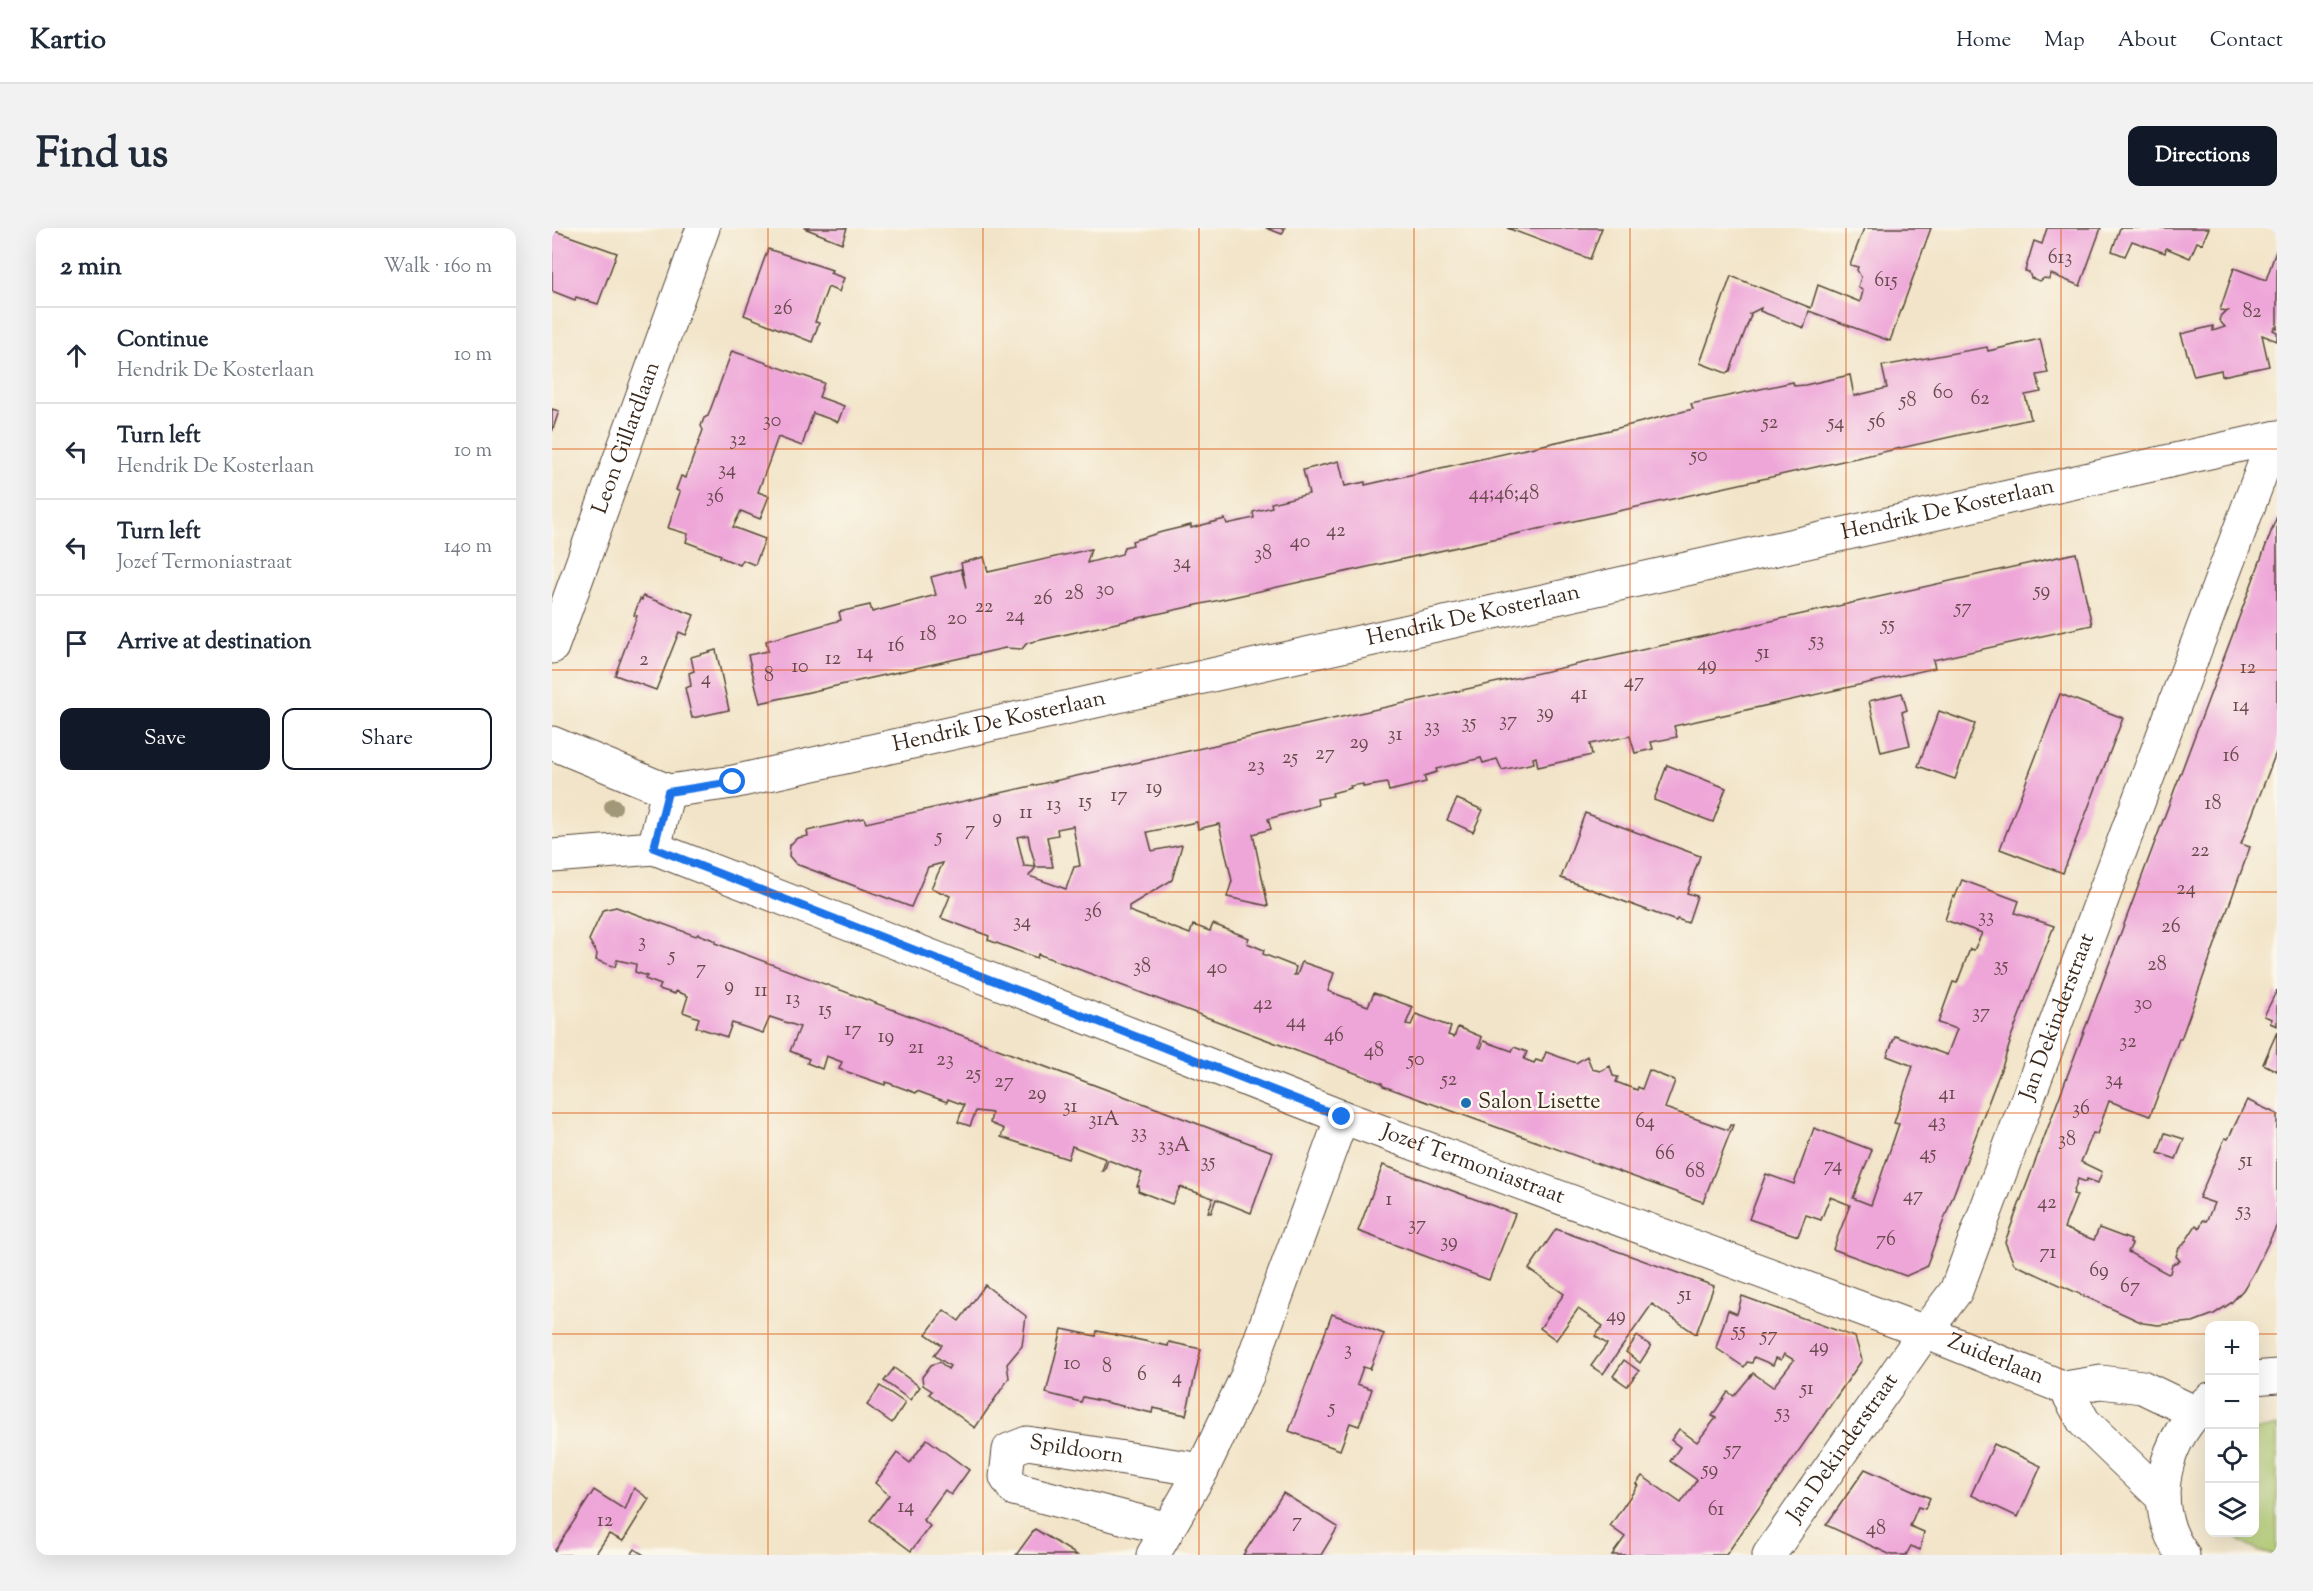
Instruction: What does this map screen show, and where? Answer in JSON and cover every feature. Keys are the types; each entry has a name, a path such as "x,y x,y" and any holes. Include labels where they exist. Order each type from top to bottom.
{"street":[{"name":"Leon Gillardlaan","path":"552,647 703,228"},
{"name":"Hendrik De Kosterlaan","path":"668,792 733,782 2275,437"},
{"name":"Jan Dekinderstraat","path":"1769,1555 1956,1291 2275,437"},
{"path":"552,743 668,792 654,848 552,856"},
{"name":"Jozef Termoniastraat","path":"654,848 1342,1117 1925,1332"},
{"name":"Spildoorn","path":"1202,1470 1027,1443 1009,1450 1006,1477 1014,1489 1161,1542 1202,1470 1247,1376 1342,1117"},
{"name":"Zuiderlaan","path":"1925,1332 2065,1388 2101,1382 2142,1387 2202,1406"},
{"path":"2259,1378 2277,1376"},
{"name":"Zuiderlaan","path":"2065,1388 2084,1422 2163,1498"},
{"path":"2183,1555 2172,1534 2163,1498 2164,1475 2170,1453 2180,1431 2202,1406"}],"green space":[{"path":"2277,1426 2277,1555 2252,1548 2236,1537 2259,1537 2259,1430"}],"building":[{"path":"804,228 847,228 842,243"},
{"path":"1266,228 1285,228 1282,234"},
{"path":"1507,228 1602,228 1590,259"},
{"path":"1864,228 1931,228 1890,341 1809,311 1804,328 1760,311 1761,308 1749,314 1751,315 1730,371 1726,373 1700,363 1731,276 1811,308 1818,285 1860,302 1863,291 1858,287 1861,277 1857,270 1858,267 1850,265"},
{"path":"2047,228 2101,228 2080,286 2051,274 2049,279 2044,278 2040,281 2031,278 2029,272 2025,271 2034,241 2042,244"},
{"path":"2120,228 2209,228 2202,244 2197,242 2190,258 2166,248 2165,253 2132,241 2125,256 2112,251"},
{"path":"552,230 617,253 598,304 576,297 575,300 552,291"},
{"path":"2277,248 2277,328 2273,330 2277,332 2277,341 2262,335 2269,366 2222,376 2221,370 2194,376 2181,334 2213,326 2213,331 2225,327 2219,320 2221,315 2228,311 2220,310 2234,268 2266,280"},
{"path":"768,249 832,270 830,273 844,278 839,292 828,287 815,322 819,323 812,342 744,315"},
{"path":"2040,339 2048,373 2037,375 2041,392 2025,395 2031,419 1027,643 1022,649 1005,648 760,703 748,655 768,651 766,641 841,620 839,612 870,605 872,612 936,595 931,577 961,569 966,588 961,563 984,557 988,572 1091,549 1087,563 1122,554 1124,547 1133,545 1132,541 1162,532 1191,525 1191,528 1225,519 1227,524 1254,518 1253,512 1272,507 1271,503 1309,494 1303,470 1339,461 1345,486 1365,482 1365,485 1610,430 1693,409 1691,404 1793,382 1794,386 1805,385 1850,375 1854,396 1887,388 1882,366 1987,347 1988,351"},
{"path":"732,351 824,383 819,397 844,406 838,422 813,413 802,446 778,437 758,492 769,496 760,519 741,511 733,527 765,539 755,565 743,560 740,565 720,557 721,555 686,542 688,534 668,528 680,492 676,490 681,476 686,478 703,430 701,426 704,418 708,416"},
{"path":"552,409 559,411 552,432"},
{"path":"2277,516 2277,750 2241,844 2250,847 2181,1039 2179,1039 2150,1116 2109,1101 2097,1134 2093,1133 2081,1162 2102,1172 2098,1183 2078,1179 2073,1194 2077,1195 2064,1228 2094,1240 2099,1228 2131,1240 2132,1244 2128,1252 2170,1273 2172,1264 2180,1261 2176,1256 2179,1248 2196,1225 2200,1228 2203,1220 2206,1221 2208,1218 2214,1203 2199,1198 2225,1138 2228,1139 2247,1100 2277,1114 2277,1225 2253,1274 2231,1303 2214,1314 2193,1322 2158,1325 2143,1323 2014,1264 2005,1242"},
{"path":"2076,553 2092,625 1933,660 1935,668 1674,726 1677,737 1651,742 1653,749 1635,753 1630,736 1590,744 1592,755 1538,767 1536,757 1533,758 1534,763 1502,770 1497,759 1483,763 1481,758 1436,769 1437,772 1424,776 1426,782 1389,791 1387,783 1363,787 1363,784 1350,786 1351,788 1332,793 1333,796 1317,799 1318,805 1268,819 1271,829 1253,834 1268,906 1227,897 1232,881 1219,824 1198,829 1197,822 1147,832 1152,851 1182,845 1172,880 1129,906 1129,911 1190,934 1193,925 1210,931 1213,924 1249,938 1247,943 1264,950 1263,954 1296,967 1294,975 1297,975 1302,962 1334,973 1328,991 1368,1006 1374,993 1413,1007 1406,1024 1411,1025 1416,1014 1451,1027 1448,1035 1454,1037 1458,1027 1482,1037 1479,1047 1481,1048 1484,1041 1512,1051 1514,1047 1527,1052 1524,1059 1534,1063 1536,1060 1542,1062 1546,1052 1576,1063 1587,1056 1592,1069 1600,1071 1610,1066 1613,1076 1618,1077 1616,1082 1637,1090 1638,1087 1642,1089 1649,1070 1675,1081 1665,1108 1728,1130 1730,1125 1733,1125 1703,1202 1383,1086 1382,1083 1038,954 1037,958 988,940 989,936 941,918 950,896 931,888 943,863 928,867 911,907 796,864 789,856 790,845 797,838 808,836 807,831 864,818 866,823","holes":["1073,826 1080,866 1074,867 1066,889 1029,876 1036,867 1053,867 1047,837 1058,835 1057,829","1028,835 1036,867 1024,866 1017,837"]},
{"path":"643,596 694,615 686,635 679,632 656,690 615,675 637,616 634,615"},
{"path":"716,650 729,710 692,718 685,688 691,686 689,673 694,671 691,657"},
{"path":"1902,693 1907,710 1902,712 1910,745 1881,752 1869,701"},
{"path":"2060,694 2123,718 2063,873 2000,849"},
{"path":"1939,711 1975,724 1955,779 1918,766"},
{"path":"1667,765 1726,788 1713,822 1654,800"},
{"path":"1457,799 1483,810 1473,832 1447,820"},
{"path":"1585,813 1700,856 1687,893 1697,896 1688,923 1677,919 1676,921 1561,878"},
{"path":"1962,880 2019,901 2015,913 2054,926 1926,1267 1906,1276 1833,1249 1850,1205 1830,1197 1821,1220 1806,1215 1798,1236 1749,1219 1766,1174 1794,1184 1814,1128 1872,1150 1853,1198 1871,1205 1899,1124 1894,1123 1913,1066 1887,1056 1895,1036 1947,1055 1957,1029 1938,1023 1953,982 1957,983 1970,949 1974,950 1982,933 1945,920 1953,896 1955,897"},
{"path":"616,907 696,936 698,934 716,941 715,943 1273,1152 1251,1213 1216,1199 1211,1213 1208,1212 1213,1198 1180,1187 1172,1204 1138,1191 1139,1186 1137,1186 1142,1173 1108,1160 1102,1171 1106,1159 1072,1146 1068,1159 1001,1137 1004,1129 990,1123 992,1113 976,1111 970,1126 958,1122 964,1105 948,1099 947,1102 917,1091 916,1093 886,1082 885,1085 839,1069 842,1062 826,1056 822,1069 807,1063 809,1059 790,1051 800,1027 770,1017 763,1033 732,1023 727,1037 696,1027 699,1018 683,1012 688,996 676,991 675,994 659,989 661,985 635,972 636,964 617,960 615,967 596,960 597,954 589,940 603,910"},
{"path":"2277,990 2277,1026 2270,1023 2272,1019 2264,1016"},
{"path":"2277,1032 2277,1071 2263,1064"},
{"path":"2165,1133 2184,1139 2176,1159 2158,1153"},
{"path":"1383,1165 1515,1214 1489,1280 1358,1231"},
{"path":"1556,1229 1714,1286 1696,1334 1652,1304 1603,1374 1591,1366 1607,1344 1595,1336 1603,1326 1578,1309 1556,1340 1540,1328 1564,1294 1529,1269"},
{"path":"985,1285 1026,1316 1022,1346 1007,1364 1009,1378 975,1428 929,1394 932,1391 923,1385 922,1377 931,1365 940,1362 948,1369 950,1366 934,1355 942,1345 926,1334 944,1310 959,1321"},
{"path":"1742,1296 1855,1337 1862,1360 1726,1555 1612,1555 1625,1537 1610,1526 1642,1476 1681,1503 1697,1480 1670,1461 1680,1447 1671,1440 1679,1429 1697,1442 1716,1418 1712,1416 1728,1392 1734,1396 1753,1373 1773,1387 1794,1360 1784,1354 1781,1360 1776,1358 1773,1365 1754,1357 1752,1363 1747,1362 1744,1367 1716,1348 1728,1310 1737,1314"},
{"path":"1332,1314 1384,1334 1370,1369 1363,1367 1357,1384 1372,1389 1359,1426 1350,1423 1340,1450 1289,1431"},
{"path":"1062,1329 1096,1336 1097,1331 1168,1346 1169,1342 1201,1349 1186,1415 1153,1408 1152,1413 1083,1397 1081,1402 1046,1393"},
{"path":"1637,1336 1651,1346 1640,1363 1626,1352"},
{"path":"1624,1360 1639,1371 1627,1386 1613,1376"},
{"path":"894,1368 920,1387 910,1400 884,1381"},
{"path":"880,1386 905,1403 892,1423 867,1405"},
{"path":"927,1439 969,1470 951,1495 945,1490 923,1520 930,1526 911,1551 870,1520 889,1495 875,1483 897,1453 910,1463"},
{"path":"1994,1444 2041,1466 2018,1517 1971,1495"},
{"path":"1865,1469 1930,1498 1925,1509 1918,1507 1910,1526 1924,1532 1920,1550 1911,1546 1906,1555 1891,1555 1826,1525"},
{"path":"634,1488 649,1499 623,1541 609,1534 595,1555 552,1555 594,1490 625,1510"},
{"path":"1283,1493 1338,1527 1321,1555 1243,1555"},
{"path":"1035,1529 1077,1555 1016,1555"},
{"path":"635,1549 644,1555 631,1555"}],"place":[{"name":"Salon Lisette","path":"1466,1103"}],"route":[{"path":"733,782 668,792 654,848 1342,1117"}]}
